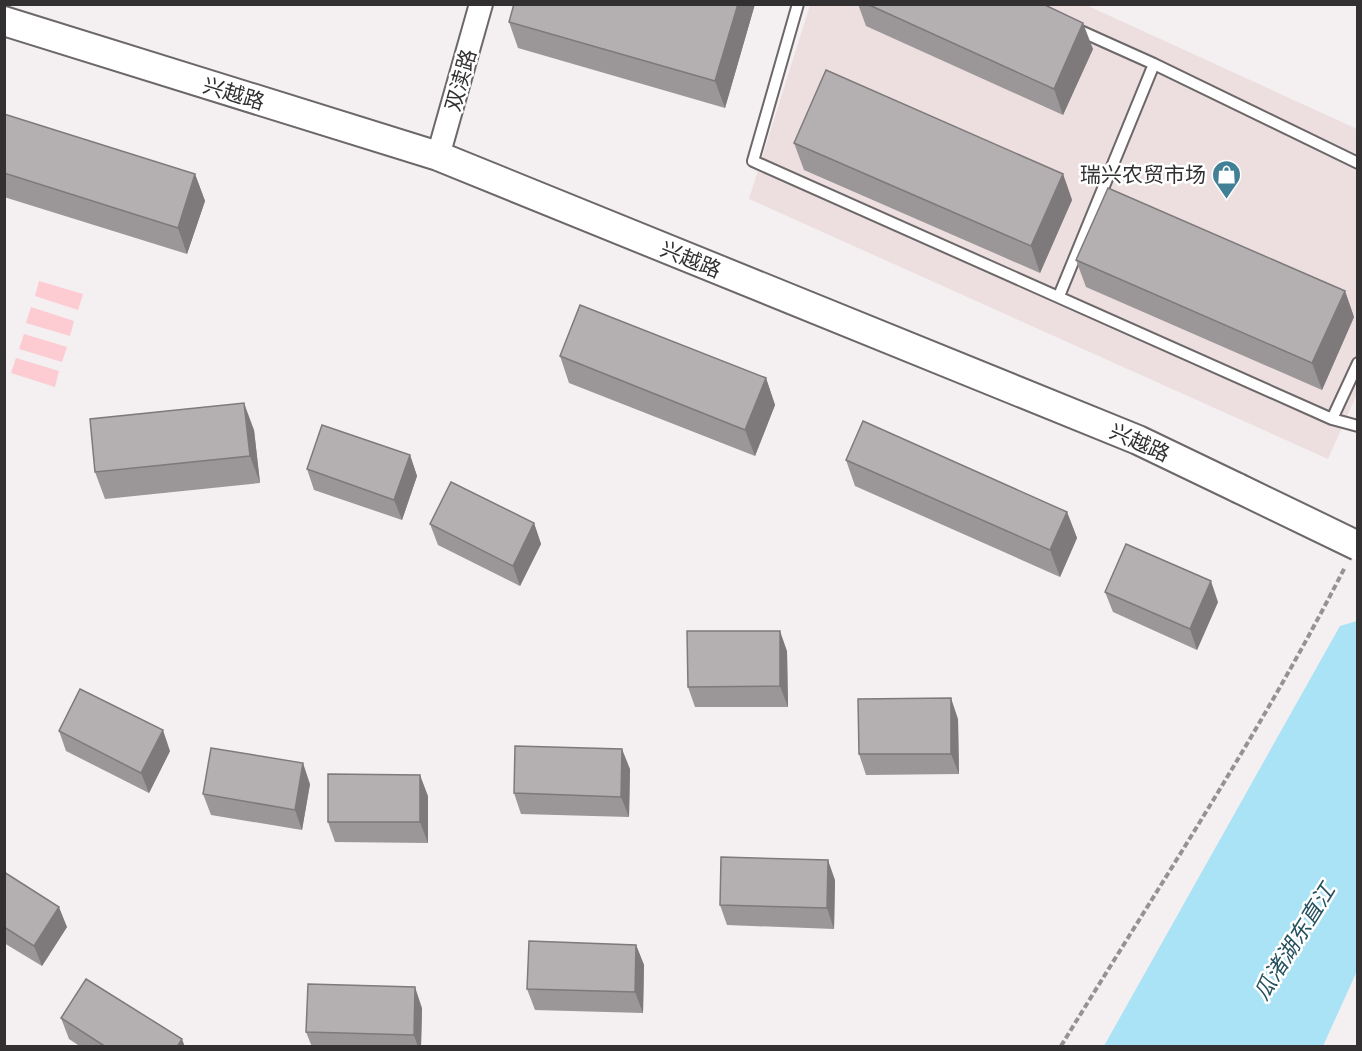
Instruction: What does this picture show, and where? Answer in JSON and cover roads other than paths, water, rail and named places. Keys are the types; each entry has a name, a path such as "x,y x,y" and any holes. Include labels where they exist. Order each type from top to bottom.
{"street":[{"name":"双渎路","path":"438,156 481,4"},
{"name":"兴越路","path":"4,21 438,156 1138,440 1238,489 1353,554"}],"lane":[{"path":"798,4 753,161 1332,419 1358,426"},
{"path":"1063,23 1154,64 1358,163"},
{"path":"1059,296 1154,64"},
{"path":"1332,419 1358,363"}],"water":[{"name":"瓜渚湖东直江","path":"1357,621 1357,971 1323,1046 1104,1046 1340,626"}],"place":[{"name":"瑞兴农贸市场","path":"1227,200"}]}
